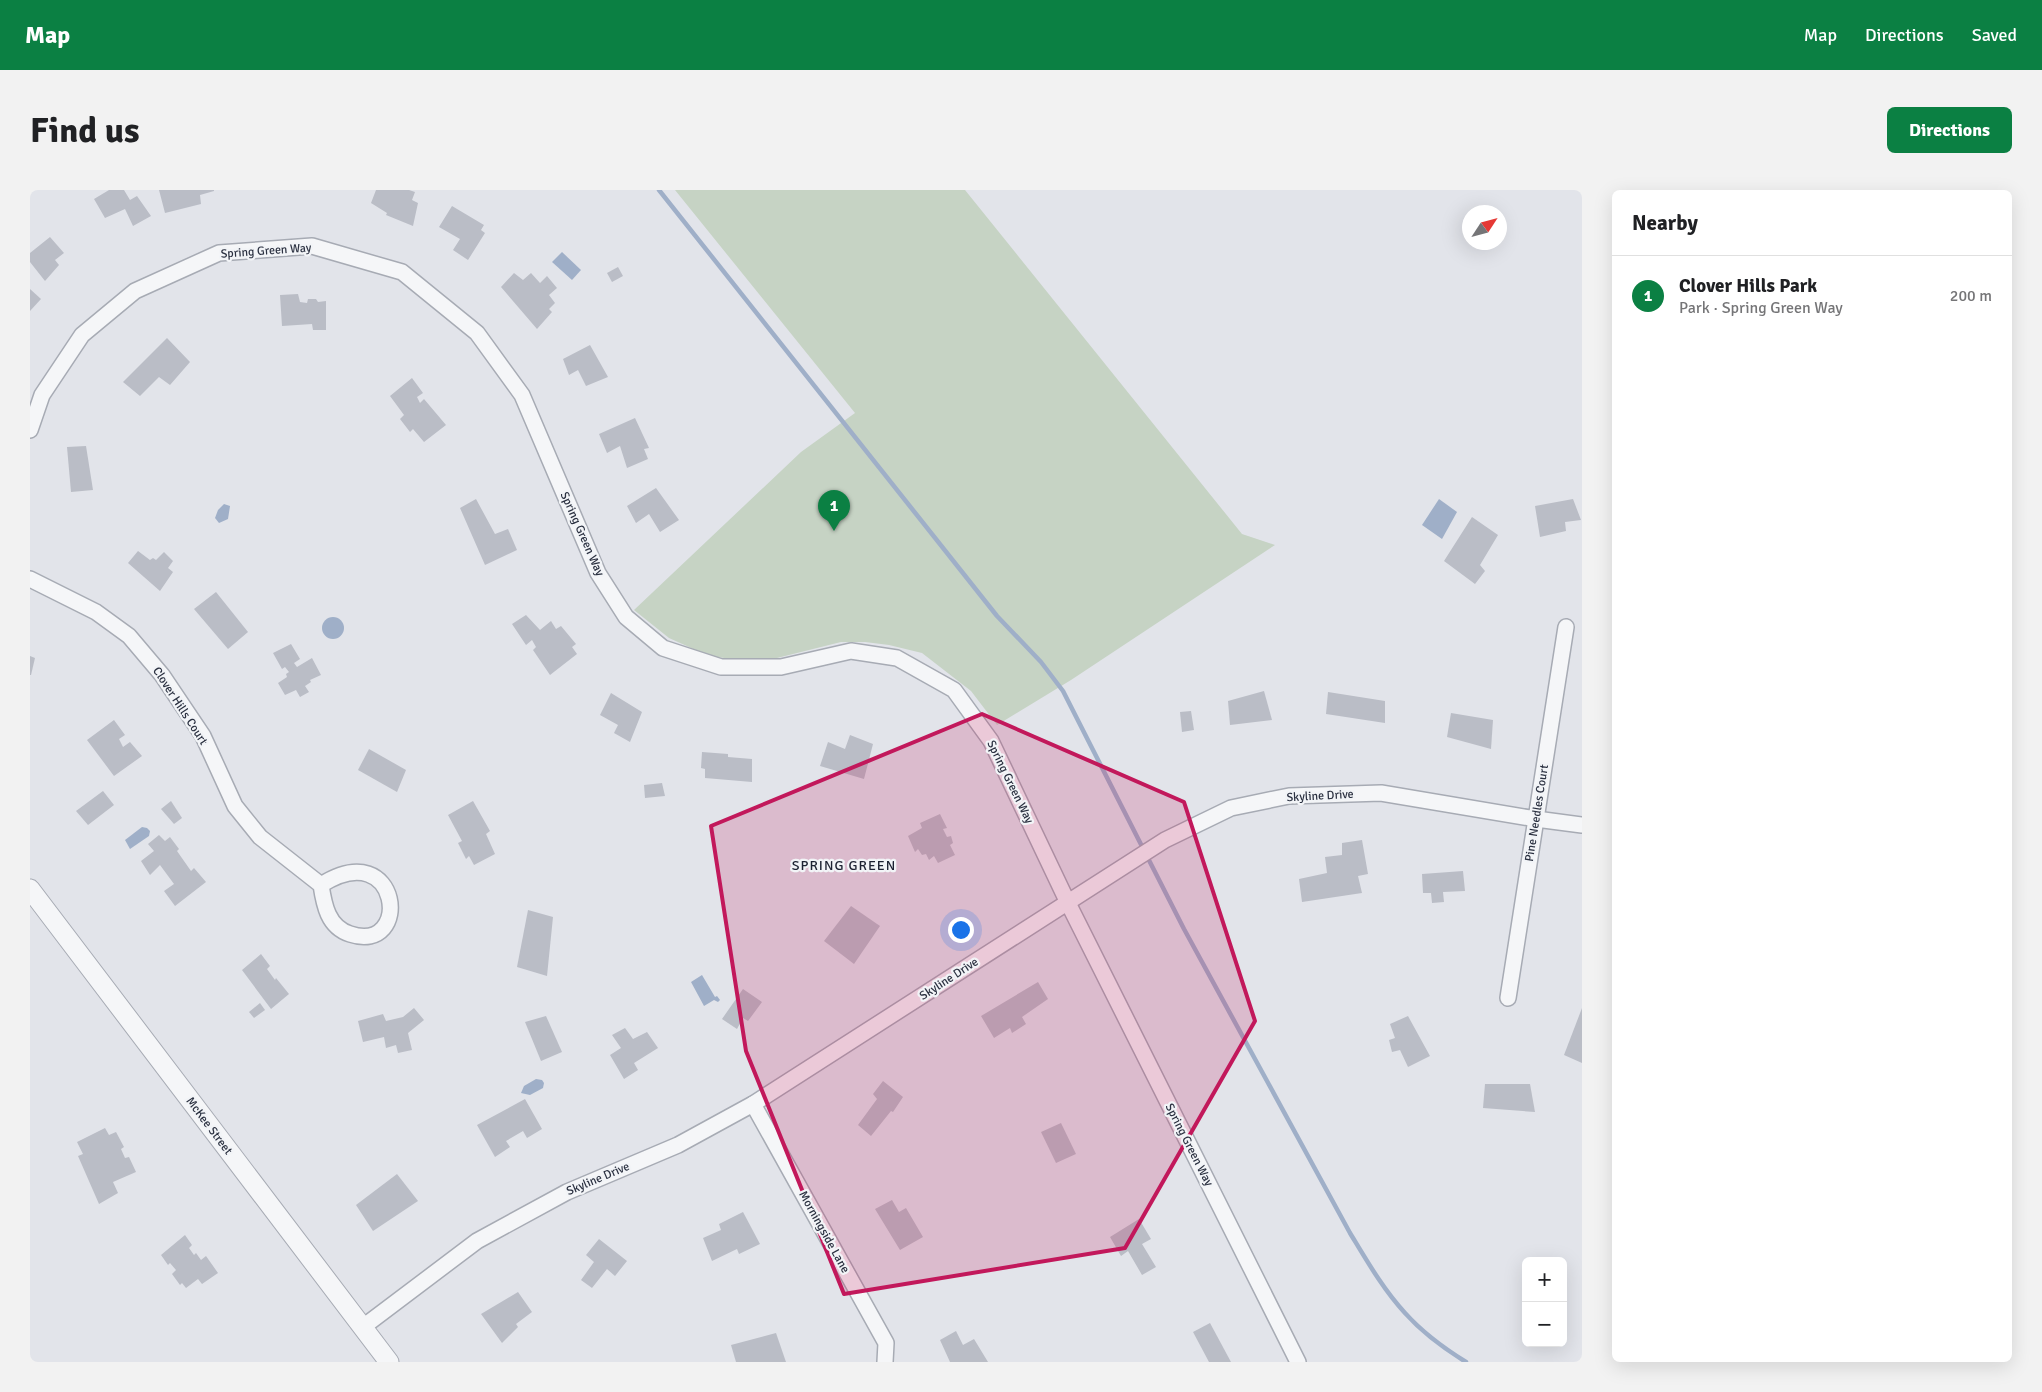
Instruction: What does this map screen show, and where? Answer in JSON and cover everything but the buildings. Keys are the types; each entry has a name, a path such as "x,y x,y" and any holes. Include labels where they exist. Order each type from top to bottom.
{"street":[{"name":"Spring Green Way","path":"30,430 42,395 82,335 135,291 219,253 312,246 402,272 477,333 522,395 598,573 626,617 663,648 721,667 781,667 851,651 897,658 954,690 991,741 1068,903 1298,1362"},
{"name":"Clover Hills Court","path":"30,579 96,612 129,636 162,675 203,736 235,806 260,837 321,885"},
{"name":"Pine Needles Court","path":"1508,998 1566,627"},
{"name":"Skyline Drive","path":"363,1327 476,1241 567,1192 678,1145 753,1104 1165,840 1231,808 1289,796 1382,793 1536,820 1582,824"},
{"path":"354,873 367,874 377,878 384,886 390,898 392,909 390,918 380,931 372,935 355,936 343,932 334,925 327,912 321,885 341,875 354,873"},
{"name":"McKee Street","path":"30,889 72,947 389,1362"},
{"name":"Morningside Lane","path":"753,1104 886,1343 885,1362"}],"highlighted area":[{"path":"982,714 1184,802 1255,1021 1125,1248 844,1294 746,1051 711,826"}],"green space":[{"path":"675,190 965,190 1242,534 1275,545 1071,680 997,725 971,691 922,653 889,645 841,642 777,658 732,659 698,651 669,638 634,610 801,452 855,413"}],"water":[{"path":"562,252 581,270 572,280 552,262"},
{"path":"1439,499 1457,512 1442,539 1422,525"},
{"path":"224,504 230,506 228,519 219,523 215,518 218,510"},
{"path":"333,617 341,620 344,628 341,636 333,639 325,636 322,628 325,620"},
{"path":"142,827 150,831 149,836 130,849 125,840"},
{"path":"702,975 715,997 717,996 720,1000 718,1002 714,1000 704,1006 691,982"},
{"path":"536,1079 542,1080 544,1083 543,1088 530,1095 521,1093 524,1086"}],"waterway":[{"path":"659,190 997,616 1041,662 1063,691 1184,929 1350,1233 1382,1285 1405,1313 1434,1340 1466,1362"}],"place":[{"name":"Clover Hills Park","path":"834,531"}],"district":[{"name":"SPRING GREEN","path":"844,865"}]}
